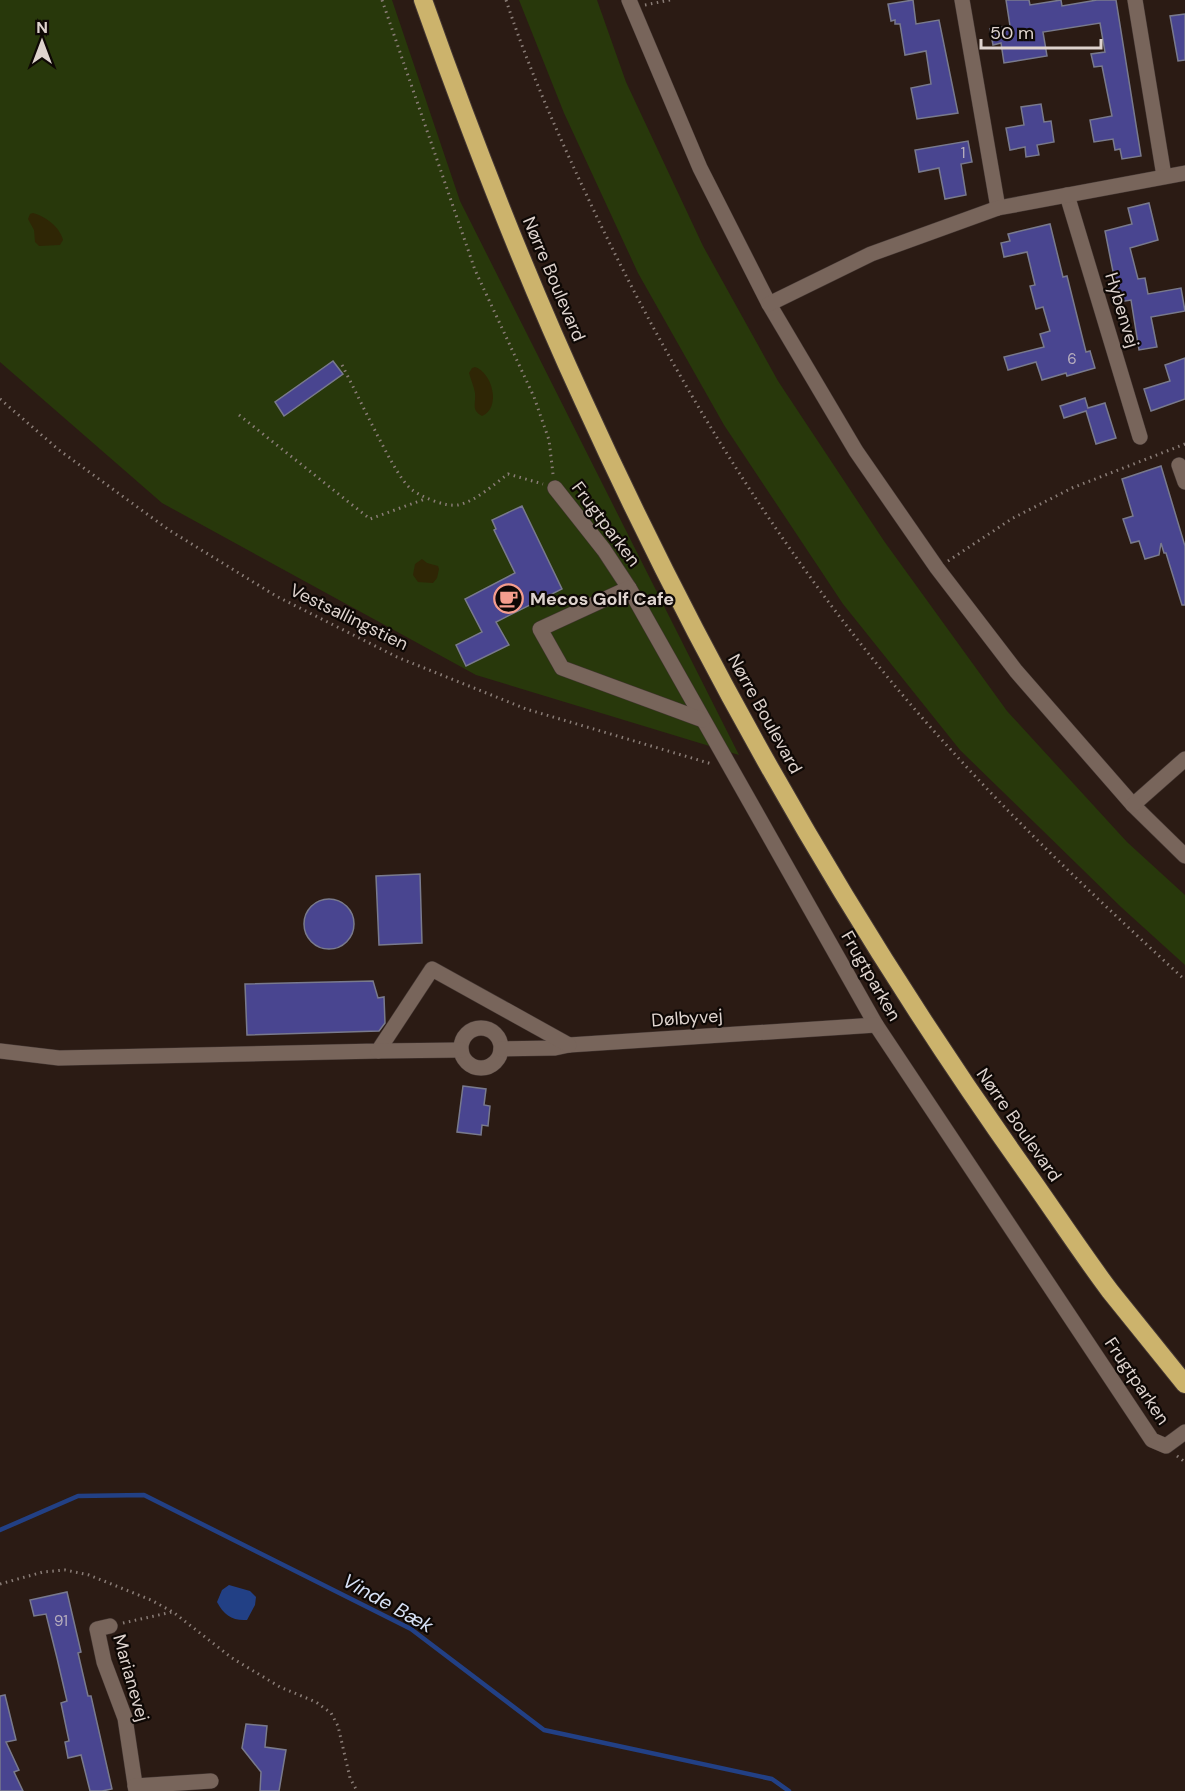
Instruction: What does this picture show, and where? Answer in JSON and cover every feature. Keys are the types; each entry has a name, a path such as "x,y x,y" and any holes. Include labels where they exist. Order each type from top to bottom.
{"highway":[{"name":"Nørre Boulevard","path":"423,0 459,100 514,239 582,400 685,611 765,757 883,960 978,1106 1109,1289 1185,1384"}],"street":[{"path":"962,0 998,208"},
{"path":"1135,0 1164,176"},
{"path":"630,4 700,168 769,304 856,451 937,568 1016,671 1133,805 1185,856"},
{"path":"769,304 871,254 998,208 1185,173"},
{"name":"Hybenvej","path":"1067,195 1140,437"},
{"path":"1179,465 1185,482"},
{"name":"Frugtparken","path":"555,488 604,550 629,588 876,1025 1152,1440 1166,1446 1185,1432"},
{"path":"629,588 540,629 562,668 703,720"},
{"path":"1133,805 1185,759"},
{"path":"378,1051 432,969 569,1045"},
{"name":"Dølbyvej","path":"501,1049 555,1048 569,1045 876,1025"},
{"path":"480,1028 491,1030 499,1039 501,1049 498,1059 491,1066 481,1068 472,1066 464,1060 461,1050 463,1039 470,1031 480,1028"},
{"path":"0,1051 59,1058 461,1050"},
{"name":"Marianevej","path":"110,1626 97,1629 104,1662 125,1718 135,1789 211,1781"}],"path":[{"path":"342,365 378,438 401,478 410,489 425,499 455,506 462,504 483,493 508,474 555,488 549,440 534,397 475,270 382,0"},
{"path":"506,0 564,147 623,275 699,411 778,530 857,639 951,750 1052,855 1185,980"},
{"path":"630,4 670,0"},
{"name":"Vestsallingstien","path":"0,399 59,450 160,524 276,596 397,657 526,709 731,770"},
{"path":"240,416 370,519 425,499"},
{"path":"937,568 1013,518 1062,493 1185,444"},
{"path":"1174,1453 1185,1462"},
{"path":"0,1584 43,1572 65,1570 89,1575 151,1600 173,1612 232,1658 280,1687 316,1702 331,1713 338,1726 350,1778 357,1791"},
{"path":"110,1626 173,1612"}],"green space":[{"path":"0,0 392,0 460,201 739,755 476,675 162,503 0,362"},
{"path":"519,0 597,0 626,82 703,246 778,381 884,541 1007,711 1127,842 1185,895 1185,965 1121,907 960,750 843,604 724,425 638,273 564,113"}],"sand":[{"path":"33,213 47,219 55,227 63,240 60,245 39,246 35,242 34,230 28,219"},
{"path":"475,367 486,376 492,390 492,406 482,416 475,409 475,393 469,373"},
{"path":"422,559 438,566 437,578 433,583 418,582 413,575 415,564"}],"water":[{"path":"229,1585 250,1591 256,1597 255,1605 247,1620 229,1616 217,1602 222,1590"}],"building":[{"path":"913,0 916,24 939,20 958,113 917,119 911,88 931,84 926,51 905,55 900,24 895,24 895,20 891,21 888,4"},
{"path":"1006,0 1029,0 1030,5 1061,0 1062,6 1097,0 1116,0 1141,156 1122,159 1120,149 1115,150 1113,139 1094,142 1090,120 1112,116 1102,66 1094,67 1091,54 1105,52 1100,23 1043,32 1047,56 1004,63 1001,43 993,45 990,29 1010,26"},
{"path":"1185,14 1185,60 1178,61 1170,16"},
{"path":"1041,104 1044,122 1051,121 1054,142 1037,145 1039,155 1026,157 1025,147 1010,150 1006,128 1024,125 1021,107"},
{"path":"968,141 972,162 961,164 966,195 945,199 939,168 919,172 915,150"},
{"path":"1149,203 1158,240 1130,248 1138,279 1145,278 1148,294 1181,288 1185,311 1151,317 1157,347 1139,350 1131,300 1119,302 1105,231 1132,224 1128,208"},
{"path":"1050,224 1063,277 1067,276 1086,352 1090,351 1095,368 1042,380 1036,362 1008,370 1004,357 1044,347 1040,334 1050,331 1043,307 1036,309 1030,286 1035,285 1027,252 1004,257 1001,243 1010,241 1008,234"},
{"path":"1185,358 1185,399 1151,411 1144,389 1170,381 1165,365"},
{"path":"333,361 343,374 284,416 275,402"},
{"path":"1085,398 1088,408 1105,403 1116,438 1096,444 1086,411 1064,418 1060,406"},
{"path":"1161,466 1185,546 1185,605 1182,605 1161,543 1159,555 1145,559 1139,541 1131,543 1123,519 1133,516 1122,479"},
{"path":"522,506 562,589 496,622 509,645 466,666 456,645 482,632 465,599 515,573 494,530 496,529 492,520"},
{"path":"420,874 422,943 379,945 376,876"},
{"path":"324,899 334,899 347,906 354,919 354,929 347,942 334,949 324,949 315,945 308,938 304,929 304,919 308,910 315,903"},
{"path":"373,981 378,998 384,997 385,1023 379,1031 247,1035 245,984"},
{"path":"463,1086 486,1089 484,1105 490,1106 488,1126 482,1125 481,1135 457,1132"},
{"path":"67,1592 81,1652 78,1653 88,1696 91,1696 112,1789 90,1791 81,1755 68,1758 65,1742 69,1741 61,1703 67,1701 57,1658 46,1614 34,1616 30,1600"},
{"path":"5,1695 16,1740 6,1742 19,1770 14,1772 23,1791 0,1791 0,1696"},
{"path":"246,1724 267,1726 265,1747 286,1750 279,1791 260,1791 261,1772 242,1748"}],"waterway":[{"name":"Vinde Bæk","path":"0,1530 78,1496 144,1495 411,1629 544,1730 772,1779 789,1791"}],"place":[{"name":"Mecos Golf Cafe","path":"509,599"}]}
